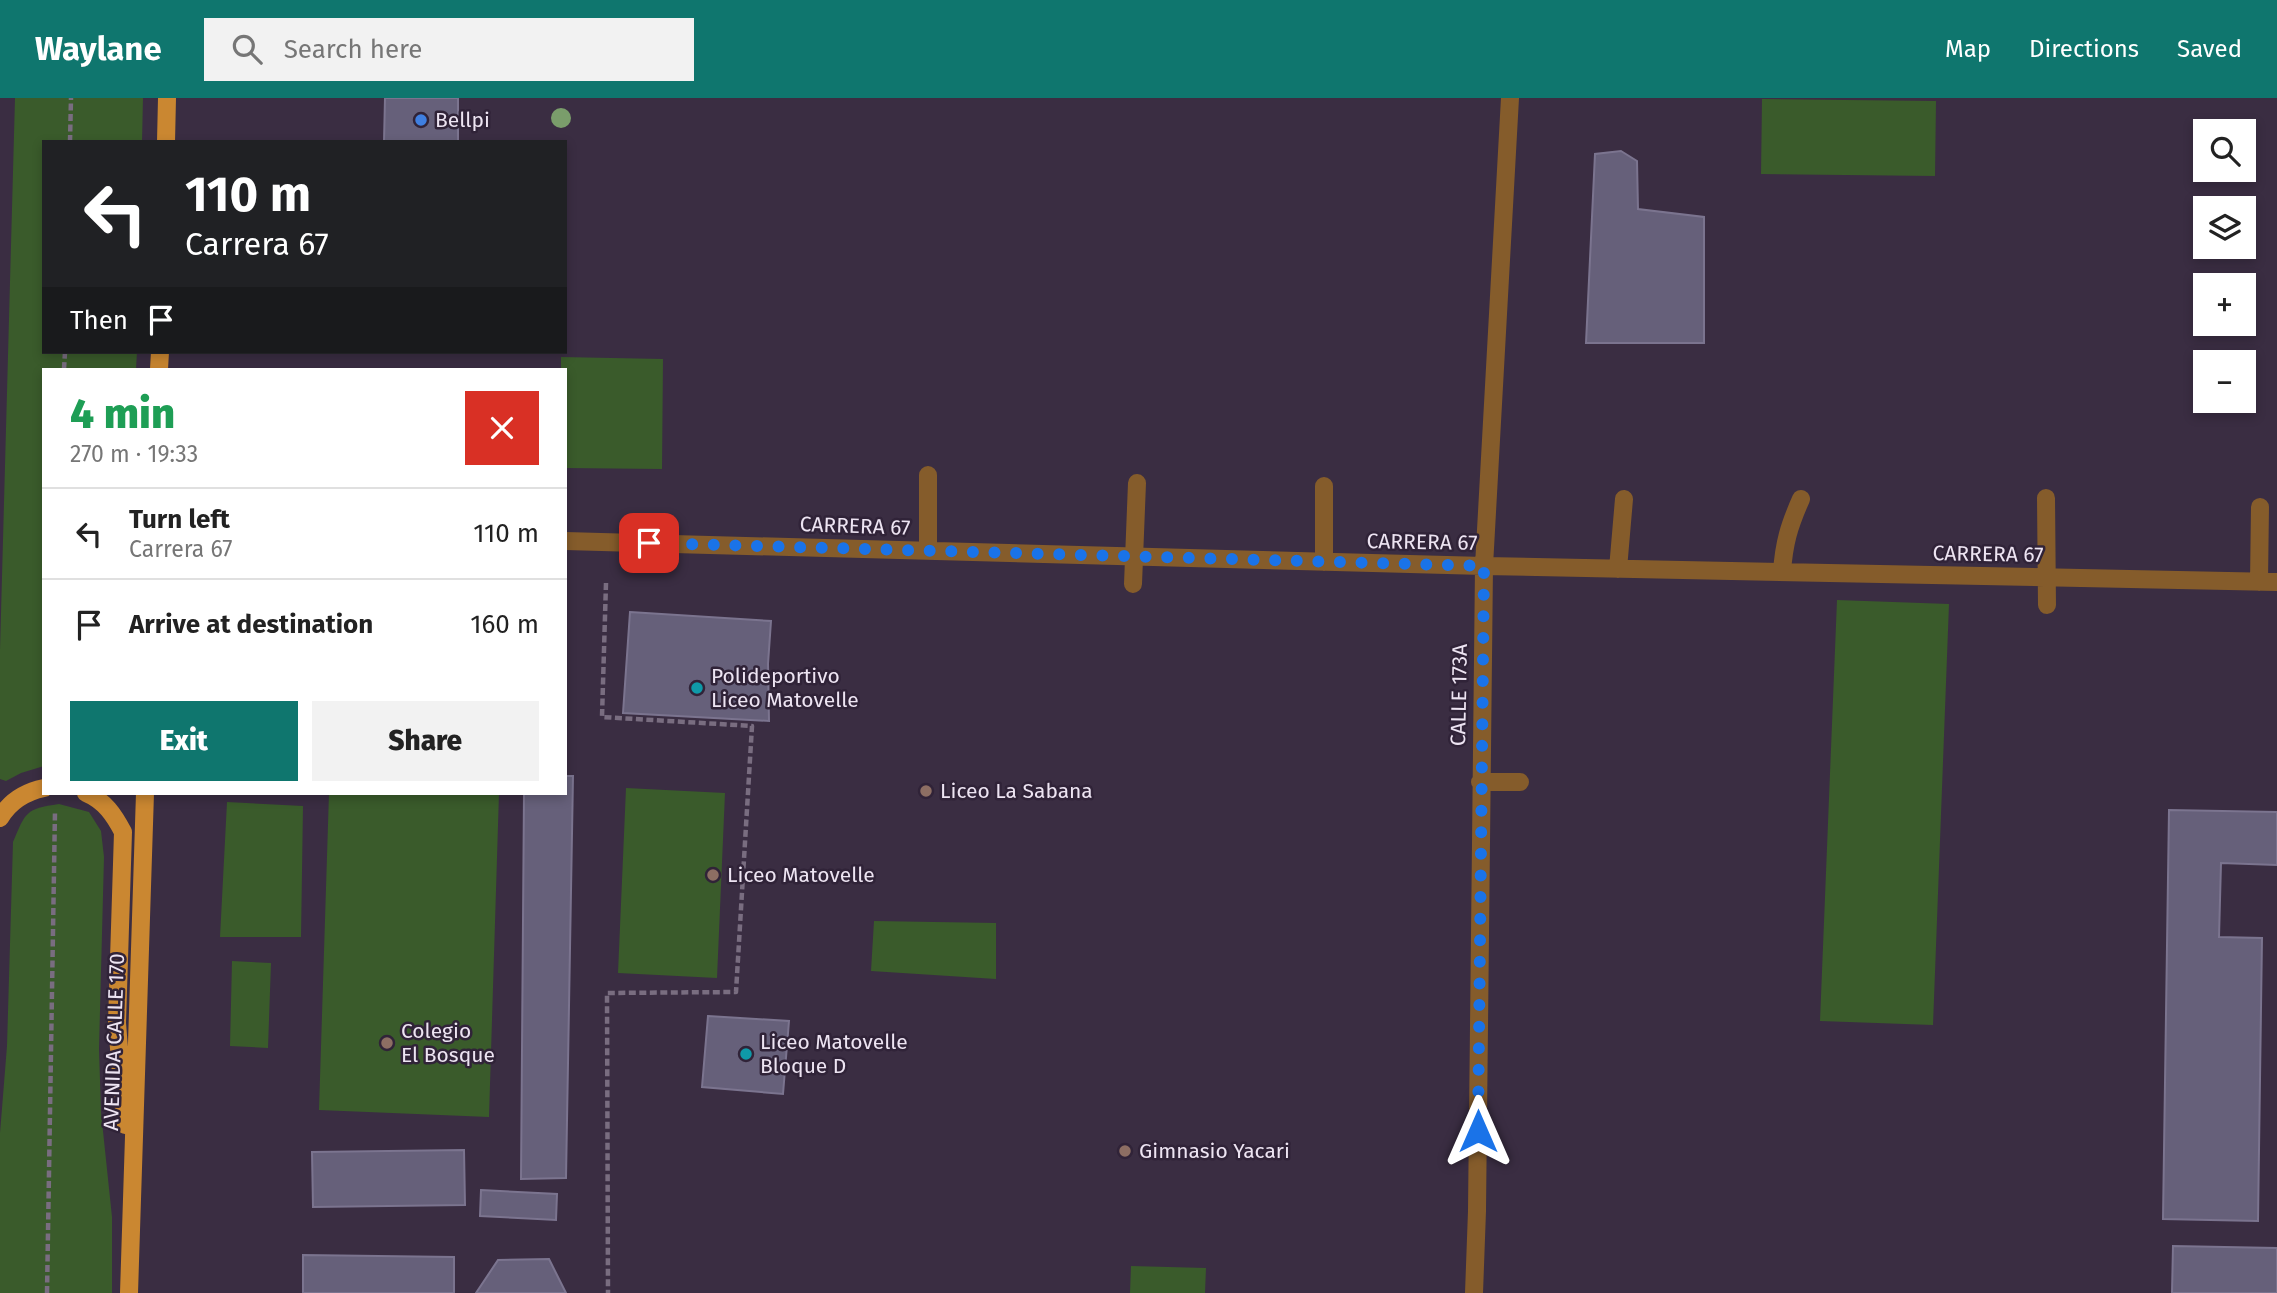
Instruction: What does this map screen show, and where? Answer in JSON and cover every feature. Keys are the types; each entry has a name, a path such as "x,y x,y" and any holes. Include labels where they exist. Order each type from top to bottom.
{"main road":[{"path":"166,140 167,98"},
{"path":"0,818 5,809 27,792 42,788"},
{"path":"92,795 97,797 112,813 123,832 117,1023 131,1220"},
{"name":"AVENIDA CALLE 170","path":"129,1293 145,795"}],"street":[{"name":"CALLE 173A","path":"1474,1293 1484,566 1510,98"},
{"path":"928,475 928,551"},
{"path":"1133,584 1137,483"},
{"path":"1324,486 1324,562"},
{"path":"2046,498 2048,605"},
{"path":"1618,569 1624,499"},
{"path":"1782,572 1784,544 1801,499"},
{"path":"2260,507 2268,582"},
{"name":"CARRERA 67","path":"567,541 1484,566 2268,582"},
{"path":"1480,782 1520,782"}],"path":[{"path":"70,140 71,98"},
{"path":"606,583 602,717 752,726 736,992 607,993 608,1293"},
{"path":"47,1293 55,807"}],"green space":[{"path":"15,98 143,98 142,140 42,140 42,354 137,354 136,368 42,368 42,767 6,781 0,779 0,650"},
{"path":"1762,99 1936,101 1935,176 1761,174"},
{"path":"561,357 663,359 662,469 567,468 567,368 561,368"},
{"path":"1837,600 1949,604 1933,1025 1820,1021"},
{"path":"626,788 725,793 717,978 618,973"},
{"path":"329,795 499,795 489,1117 319,1110"},
{"path":"227,802 303,806 301,937 220,937"},
{"path":"59,804 89,812 101,831 104,857 99,1049 101,1112 112,1217 112,1293 0,1293 0,1133 7,1046 13,842 28,814 39,808"},
{"path":"874,921 996,923 996,979 871,971"},
{"path":"232,961 271,963 268,1048 230,1046"},
{"path":"1131,1266 1206,1268 1205,1293 1130,1293"}],"building":[{"name":"Bellpi","path":"385,98 458,98 458,140 384,140"},
{"path":"1621,151 1637,161 1638,209 1704,217 1704,343 1586,343 1595,154"},
{"name":"Polideportivo Liceo Matovelle","path":"630,612 771,621 768,664 769,721 623,713"},
{"path":"567,776 573,776 566,1178 521,1179 524,795 567,795"},
{"path":"2169,810 2277,812 2277,865 2221,863 2219,937 2262,938 2258,1221 2163,1219"},
{"name":"Liceo Matovelle Bloque D","path":"708,1016 789,1021 783,1094 702,1087"},
{"path":"464,1150 465,1205 313,1207 312,1152"},
{"path":"481,1190 557,1194 556,1220 480,1216"},
{"path":"2173,1246 2277,1248 2277,1293 2172,1293"},
{"path":"303,1255 454,1257 454,1293 303,1293"},
{"path":"549,1259 566,1293 476,1293 498,1260"}],"place":[{"name":"Bellpi","path":"421,120"},
{"name":"Polideportivo Liceo Matovelle","path":"697,688"},
{"name":"Liceo La Sabana","path":"926,791"},
{"name":"Liceo Matovelle","path":"713,875"},
{"name":"Colegio El Bosque","path":"387,1043"},
{"name":"Liceo Matovelle Bloque D","path":"746,1054"},
{"name":"Gimnasio Yacari","path":"1125,1151"}],"route":[{"path":"649,543 1484,566 1478,1131"}]}
